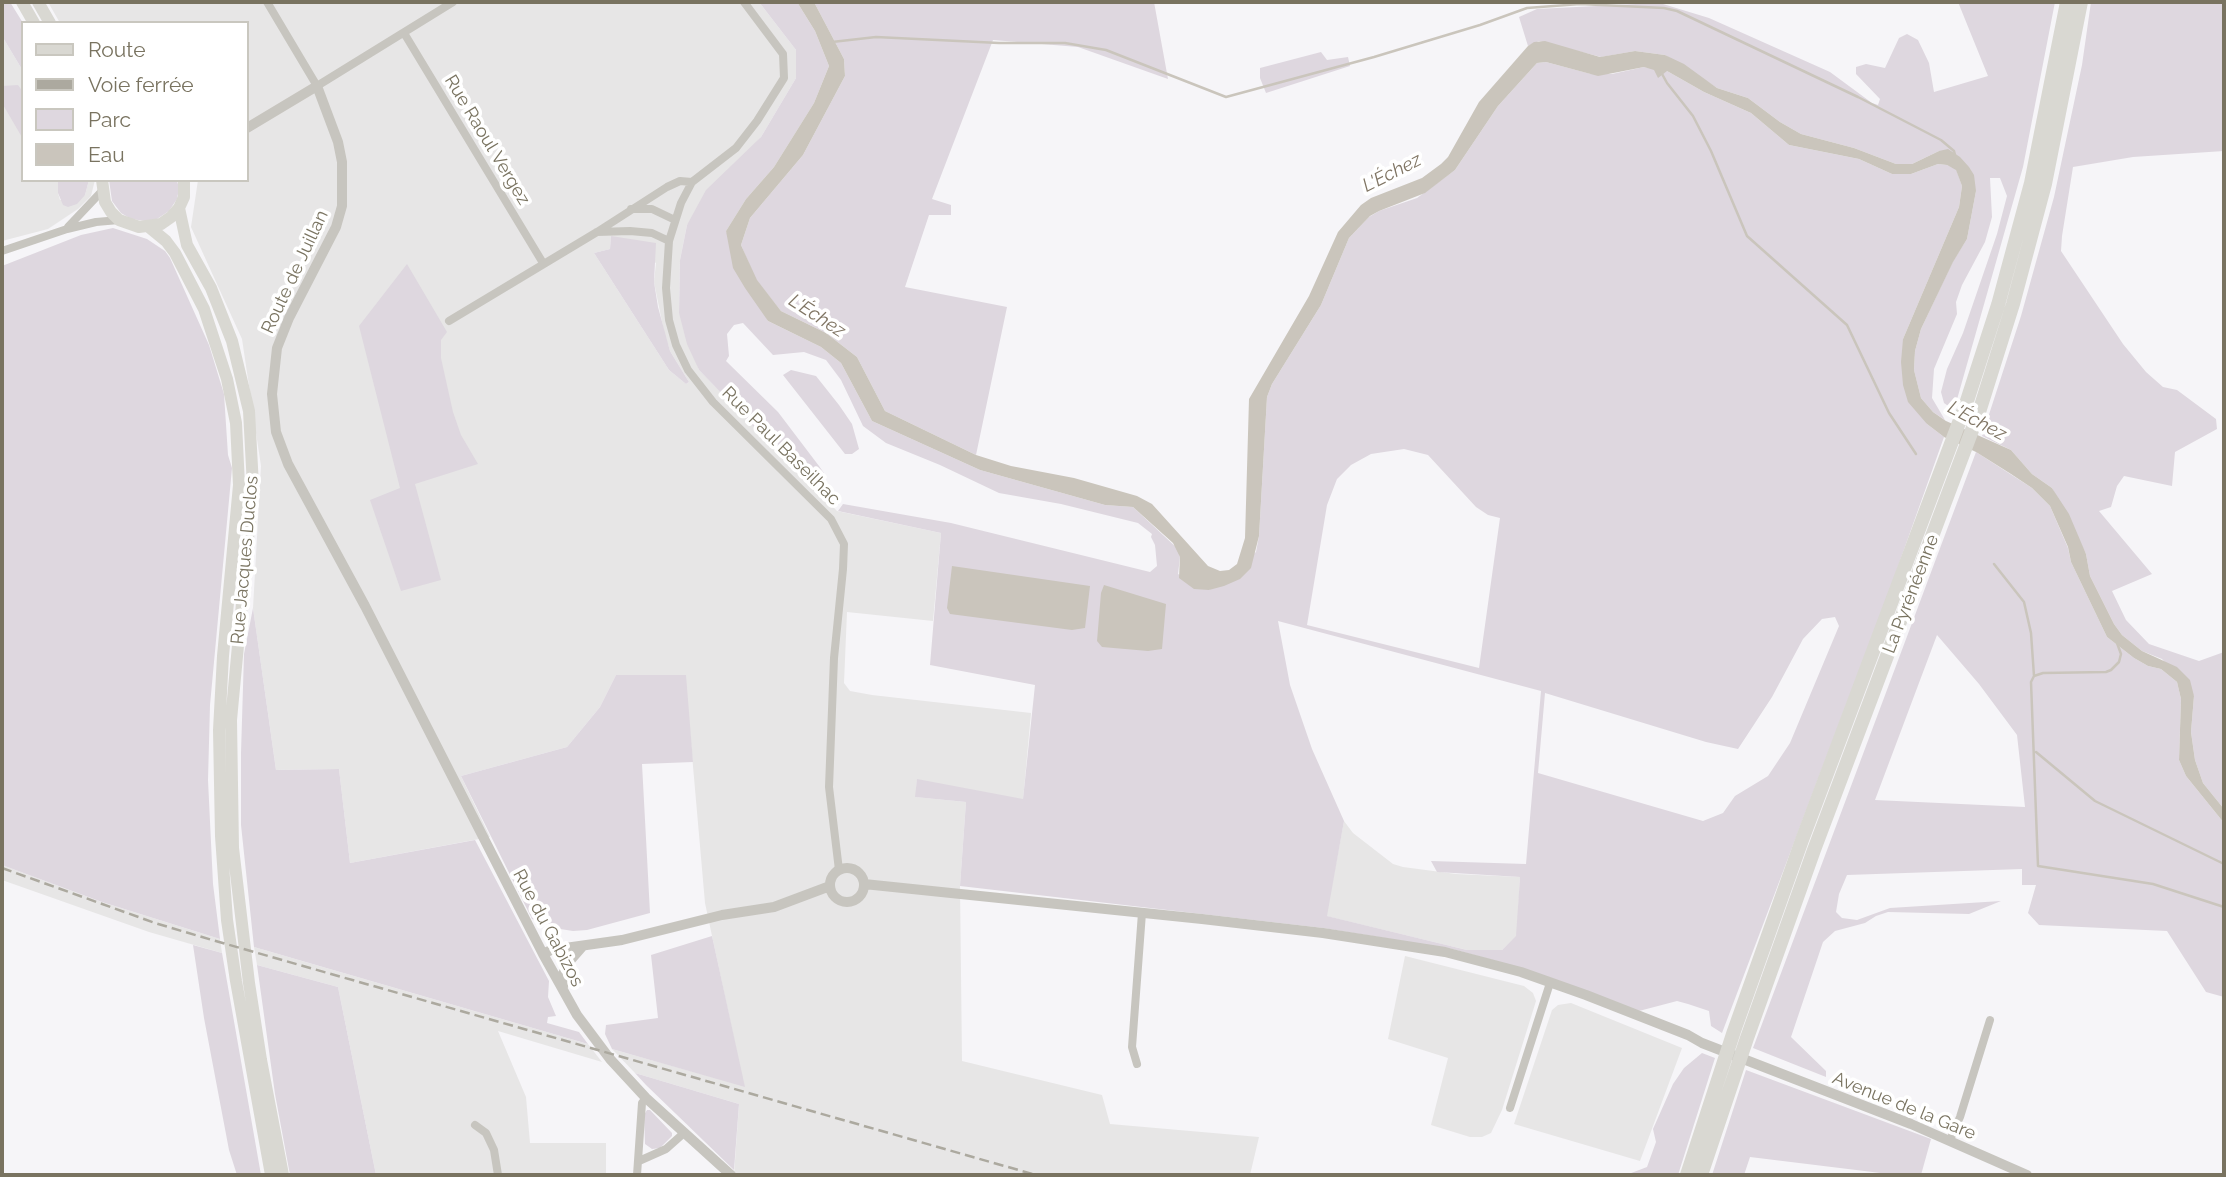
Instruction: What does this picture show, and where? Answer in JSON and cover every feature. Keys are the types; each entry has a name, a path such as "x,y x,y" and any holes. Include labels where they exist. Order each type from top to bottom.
{"highway":[{"name":"La Pyrénéenne","path":"1973,406 1997,305 2031,183 2067,2"},
{"name":"La Pyrénéenne","path":"1687,1175 1741,1035 1802,840 1952,466 2013,304 2045,184 2081,2"},
{"name":"La Pyrénéenne","path":"1701,1175 1728,1071"}],"main road":[{"path":"22,2 33,21"},
{"path":"38,2 49,21"},
{"path":"102,186 105,202 119,220 128,225 149,227 161,224 178,208 184,197 186,182"},
{"name":"Rue Jacques Duclos","path":"178,208 187,245 211,288 232,341 245,390 252,446 253,486 231,720 233,848 241,925 243,982"},
{"name":"Rue Jacques Duclos","path":"149,227 166,240 175,253 204,309 227,379 237,437 237,522 223,656 219,730 221,836 228,920 243,982"},
{"path":"243,982 271,1175"},
{"path":"243,982 283,1175"}],"street":[{"path":"267,2 317,86"},
{"path":"248,127 453,2"},
{"path":"449,321 631,209 680,181 692,182 736,148 784,78 782,54 744,2"},
{"name":"Rue Raoul Vergez","path":"404,33 543,263"},
{"name":"Route de Juillan","path":"317,86 338,142 343,185 342,206 337,227 289,318 277,348 272,394 276,432 288,464 391,657"},
{"name":"Rue Paul Baseilhac","path":"692,182 669,241 666,272 669,320 676,345 688,370 713,402 831,519 844,544 844,569 834,659 829,787 839,870"},
{"path":"66,229 102,186"},
{"path":"631,209 652,209 675,220"},
{"path":"2,251 66,229 119,220"},
{"path":"597,232 652,233 669,241"},
{"name":"Rue du Gabizos","path":"391,657 577,1015 610,1059 646,1098 731,1175"},
{"path":"845,868 858,872 864,884 860,895 848,901 836,897 830,886 839,870 845,868"},
{"name":"Avenue de la Gare","path":"864,884 1323,933 1444,953 1521,972 1950,1140 2028,1175"},
{"path":"543,954 551,950 582,947 722,915 774,907 830,886"},
{"path":"1136,1064 1132,1046 1142,913"},
{"path":"563,991 563,974 568,963 582,947"},
{"path":"1510,1108 1550,983"},
{"path":"1950,1140 1960,1117 1990,1020"},
{"path":"637,1175 642,1103 646,1098"},
{"path":"475,1125 486,1133 494,1150 498,1175"},
{"path":"639,1161 666,1149 684,1133"}],"shaded area":[{"path":"48,2 759,2 796,50 796,78 761,137 687,225 680,260 679,312 699,370 837,511 941,533 933,621 847,612 844,683 850,691 1031,713 1023,800 917,780 916,797 966,802 960,886 962,1061 1102,1095 1110,1124 1259,1137 1250,1175 734,1175 739,1104 635,1073 612,1049 744,1086 705,903 685,675 616,675 600,707 567,747 461,776 490,837 350,863 339,769 276,770 253,608 261,466 242,339 191,227 198,182 248,182 248,21 59,21","holes":["611,236 656,263 654,282 664,332 670,351 689,382 686,384 669,370 594,253 610,249"]},
{"path":"2,36 21,68 21,182 58,182 60,200 85,195 88,182 94,182 91,196 78,209 48,229 2,241"},
{"path":"1344,821 1353,833 1393,864 1456,874 1520,877 1517,936 1502,950 1467,950 1326,916"},
{"path":"2,865 102,902 220,939 222,953 149,932 2,880"},
{"path":"254,947 588,1044 602,1062 498,1031 526,1097 530,1143 606,1143 606,1175 376,1175 338,987 257,965"},
{"path":"1405,956 1524,986 1533,993 1536,1001 1502,1110 1491,1133 1482,1137 1470,1137 1431,1125 1448,1058 1388,1039"},
{"path":"1571,1003 1682,1048 1640,1161 1514,1124 1552,1010 1558,1005"}],"green space":[{"path":"2,2 10,2 22,21 21,68 2,36"},
{"path":"759,2 797,2 815,31 829,66 814,103 774,167 746,199 726,231 768,321 821,347 841,363 872,421 980,470 1105,505 1133,507 1178,549 1178,574 1209,590 1256,552 1267,397 1272,384 1321,305 1349,238 1369,217 1417,198 1455,170 1498,106 1537,63 1546,62 1591,74 1612,74 1644,67 1667,71 1704,92 1751,113 1789,145 1859,159 1892,174 1911,174 1938,164 1956,169 1962,186 1959,207 1903,339 1927,424 1944,437 1891,586 1722,1033 1711,1026 1709,1011 1688,1004 1677,1001 1639,1011 1518,967 1452,949 1323,928 960,886 966,802 915,797 917,779 1023,799 1035,685 930,665 941,533 838,511 843,504 951,523 1150,572 1157,566 1155,545 1152,534 1138,523 1061,504 999,493 886,443 863,426 841,380 826,360 804,352 773,355 743,323 734,325 727,334 729,356 726,361 778,412 824,473 809,484 699,370 687,344 679,313 680,260 687,225 706,190 761,137 796,78 796,50","holes":["1404,449 1428,455 1476,507 1488,515 1500,518 1479,668 1307,625 1327,505 1337,479 1351,465 1371,454","1835,617 1839,626 1790,743 1768,776 1735,796 1723,813 1703,821 1538,773 1545,693 1706,742 1738,749 1772,697 1803,639 1822,619","1278,621 1541,691 1526,864 1431,861 1437,872 1520,877 1516,936 1502,950 1467,950 1327,916 1344,821 1312,749 1290,685"]},
{"path":"814,2 1154,2 1168,79 1078,47 993,40 932,199 951,205 951,215 929,215 905,287 1007,307 976,455 885,411 857,357 826,333 781,311 756,280 741,245 750,218 803,155 845,76 844,59"},
{"path":"1641,2 1663,4 1709,18 1830,72 1878,105 1880,99 1856,74 1856,67 1866,64 1885,68 1899,38 1907,34 1918,40 1929,63 1934,92 1988,76 1958,2 2055,2 2023,167 1954,410 1944,403 1941,392 1997,234 2007,196 2000,178 1990,178 1992,217 1985,242 1962,285 1956,302 1957,314 1934,369 1932,398 1945,420 1933,412 1921,398 1914,370 1915,351 1921,329 1953,261 1967,239 1976,191 1939,151 1912,164 1896,164 1854,148 1801,134 1748,98 1717,88 1665,55 1635,51 1601,57 1539,41 1528,46 1519,17 1537,9"},
{"path":"2091,2 2224,2 2224,151 2133,157 2073,167 2061,251 2123,344 2146,372 2163,387 2177,390 2216,419 2217,429 2175,452 2172,486 2124,476 2117,486 2111,507 2099,511 2152,574 2112,591 2126,620 2149,644 2199,661 2224,652 2224,809 2203,783 2195,760 2191,732 2194,696 2162,659 2142,651 2122,635 2114,624 2090,576 2086,554 2052,488 2032,474 2011,450 1982,436 2021,316 2054,197 2082,65"},
{"path":"1321,52 1327,60 1348,57 1350,66 1266,93 1260,78 1260,68"},
{"path":"18,85 21,89 21,136 2,103 2,86"},
{"path":"58,182 88,182 85,195 77,204 68,207 63,205 58,193"},
{"path":"109,182 177,182 177,199 169,211 157,219 131,219 121,213 112,201"},
{"path":"113,228 147,239 165,251 170,258 209,345 224,394 228,455 232,468 210,705 208,780 213,884 220,939 102,902 2,865 2,266 81,235"},
{"path":"611,236 656,243 654,282 658,307 670,351 689,382 686,384 669,370 594,253 610,249"},
{"path":"407,264 447,332 441,340 441,358 453,412 461,435 478,464 415,484 441,580 401,591 370,500 400,488 359,326"},
{"path":"791,370 816,376 852,424 859,449 852,454 845,454 783,375"},
{"path":"1976,452 2032,488 2050,506 2068,548 2071,562 2107,637 2134,658 2148,666 2161,669 2177,682 2181,699 2179,760 2186,776 2224,823 2224,997 2206,992 2167,931 2039,925 2028,913 2036,885 2022,885 2022,869 1847,875 1839,894 1836,912 1842,918 1857,920 1890,908 2001,901 1969,914 1888,912 1865,923 1835,931 1823,942 1791,1037 1826,1071 1826,1077 1753,1048","holes":["1937,635 1979,684 2017,735 2025,807 1875,800"]},
{"path":"253,608 276,770 339,769 350,863 475,840 549,981 548,997 556,1016 548,1017 547,1023 579,1032 588,1044 254,947 241,825 244,654"},
{"path":"616,675 686,675 693,762 642,764 650,913 587,930 554,928 532,919 461,776 567,747 600,707"},
{"path":"712,936 745,1087 612,1049 605,1034 606,1025 658,1018 651,955"},
{"path":"193,945 222,953 261,1175 237,1175 229,1150"},
{"path":"257,965 338,987 376,1175 290,1175 275,1094"},
{"path":"1702,1053 1715,1058 1678,1175 1626,1175 1647,1167 1656,1142 1653,1129 1673,1084 1684,1068"},
{"path":"1746,1070 1931,1139 1921,1175 1897,1175 1750,1157 1744,1175 1712,1175"},
{"path":"635,1073 739,1104 734,1170 646,1085"},
{"path":"647,1110 672,1133 660,1148 652,1149 645,1144 644,1115"}],"water":[{"path":"797,2 814,2 844,59 845,76 803,155 750,218 741,245 757,280 781,311 826,333 857,357 885,411 976,455 1137,496 1152,504 1208,566 1220,571 1229,570 1237,564 1245,538 1249,399 1309,296 1338,232 1361,205 1371,198 1422,178 1441,164 1448,157 1479,102 1534,42 1545,41 1600,57 1635,51 1665,55 1684,64 1717,88 1748,98 1801,134 1854,148 1896,164 1912,164 1948,149 1969,167 1974,175 1976,191 1967,239 1921,329 1915,351 1914,370 1921,398 1933,412 1946,421 2011,450 2032,474 2052,488 2069,514 2086,554 2090,576 2114,624 2122,635 2142,651 2177,667 2190,680 2194,696 2191,732 2195,760 2203,783 2224,809 2224,823 2186,776 2179,760 2181,699 2177,682 2161,669 2148,666 2134,658 2107,637 2071,562 2068,547 2050,506 2032,488 2011,474 1976,452 1944,437 1927,424 1908,402 1901,362 1903,339 1959,207 1962,186 1956,170 1938,164 1911,174 1892,174 1859,159 1789,145 1751,113 1704,92 1667,71 1658,78 1654,70 1644,67 1598,76 1546,62 1537,63 1498,106 1455,170 1425,193 1370,216 1349,238 1321,305 1272,384 1267,397 1259,536 1251,568 1240,579 1224,586 1209,590 1194,589 1179,578 1180,557 1173,543 1133,507 1105,505 980,470 872,421 841,363 821,347 768,321 745,288 733,268 726,231 746,199 774,167 814,103 829,66 815,31"},
{"path":"952,566 1090,586 1085,628 1072,630 950,614 947,608"},
{"path":"1104,585 1166,604 1162,649 1148,651 1102,647 1097,641"}],"waterway":[{"path":"832,42 876,37 1065,43 1106,50 1226,97 1374,57 1527,8 1580,4 1664,8 1677,11 1858,97 1941,140 1955,155"},
{"path":"1661,72 1693,116 1747,236 1847,325 1889,413 1916,454"},
{"path":"1994,564 2024,602 2031,633 2034,676"},
{"path":"2117,643 2121,654 2119,662 2111,670 2043,673 2034,676 2031,682 2038,866 2153,884 2224,907"},
{"path":"2036,752 2095,801 2224,864"}],"railway":[{"path":"2,868 155,923 212,940 1036,1175"}],"water label":[{"name":"L'Échez","path":"1392,173"},
{"name":"L'Échez","path":"817,316"},
{"name":"L'Échez","path":"1977,421"}]}
